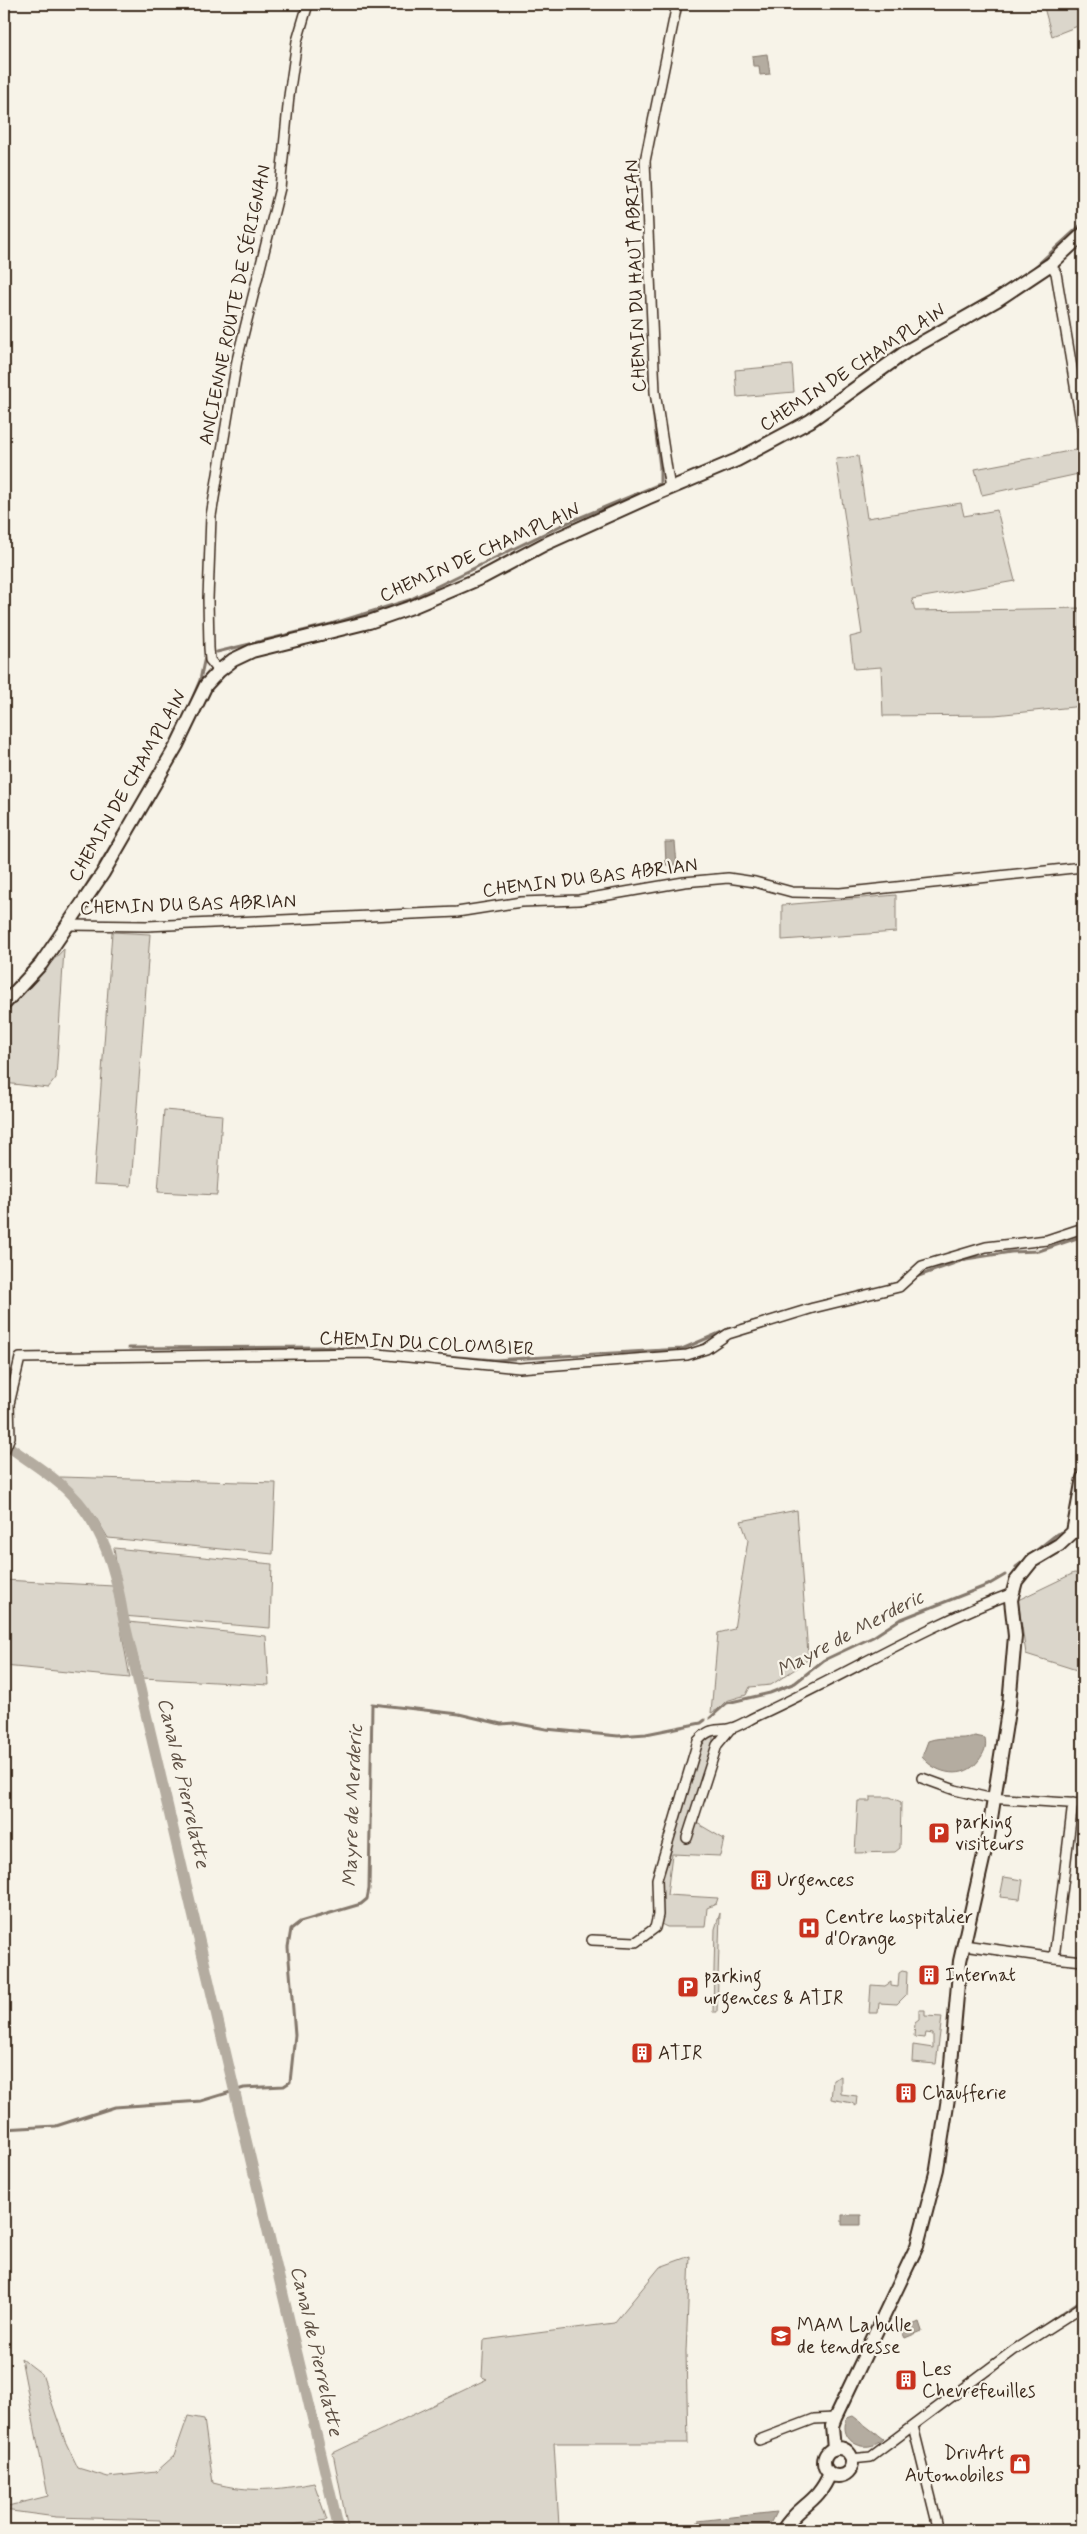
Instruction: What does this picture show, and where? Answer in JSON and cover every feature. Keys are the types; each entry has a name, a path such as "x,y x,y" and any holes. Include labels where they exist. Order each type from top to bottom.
{"street":[{"name":"ANCIENNE ROUTE DE SÉRIGNAN","path":"218,671 210,660 209,648 208,599 211,516 237,360 280,188 289,96 297,42 308,4"},
{"name":"CHEMIN DU HAUT ABRIAN","path":"670,489 655,392 645,162 677,4"},
{"name":"CHEMIN DE CHAMPLAIN","path":"4,1004 41,964 103,873 177,745 206,685 218,671 252,651 369,622 412,607 483,577 545,544 737,460 810,421 907,352 998,300 1051,264 1083,234"},
{"path":"1051,264 1056,273 1083,433"},
{"name":"CHEMIN DU BAS ABRIAN","path":"68,925 142,927 457,912 521,902 579,900 684,882 728,878 755,882 792,892 840,893 1083,867"},
{"name":"CHEMIN DU COLOMBIER","path":"6,1447 9,1404 20,1358 368,1353 520,1368 687,1356 706,1349 728,1334 813,1308 899,1287 922,1266 986,1247 1046,1240 1083,1228"},
{"path":"834,2449 832,2426 917,2246 938,2160 947,2107 957,1994 964,1945 995,1799 1009,1705 1015,1636 1012,1593 1016,1581 1032,1561 1059,1545 1076,1530 1083,1478"},
{"path":"592,1940 636,1942 655,1928 658,1915 657,1879 698,1741 706,1732 715,1729 731,1728 804,1694 862,1661 1012,1593"},
{"path":"687,1838 717,1744 731,1728"},
{"path":"922,1778 955,1790 995,1799 1083,1804"},
{"path":"1054,1958 1073,1803"},
{"path":"964,1945 1083,1961"},
{"path":"851,2459 871,2457 1014,2350 1083,2306"},
{"path":"759,2440 814,2419 835,2418"},
{"path":"913,2426 937,2523"},
{"path":"830,2473 844,2474 850,2468 851,2459 846,2451 834,2449"},
{"path":"830,2473 825,2466 824,2458 834,2449"},
{"path":"783,2530 796,2514 819,2495 830,2473"}],"shaded area":[{"path":"1043,4 1083,4 1083,24 1052,36"},
{"path":"767,54 770,74 760,75 759,66 753,66 752,56"},
{"path":"792,365 794,392 737,397 735,370"},
{"path":"1080,449 1083,473 982,495 975,469"},
{"path":"858,456 867,518 961,503 964,516 997,510 1015,581 912,599 915,611 1083,608 1083,706 995,715 883,716 881,667 854,669 850,637 862,634 836,459"},
{"path":"665,842 675,842 677,865 666,865"},
{"path":"896,895 896,932 782,940 782,905"},
{"path":"112,932 150,934 131,1186 94,1184"},
{"path":"64,949 56,1078 48,1088 4,1083 4,1012"},
{"path":"164,1110 222,1115 217,1195 158,1192"},
{"path":"60,1477 276,1483 273,1554 108,1538 95,1516"},
{"path":"797,1510 808,1654 806,1662 771,1685 750,1687 746,1695 726,1701 711,1713 718,1633 734,1629 748,1540 741,1521"},
{"path":"114,1548 272,1564 270,1628 123,1616"},
{"path":"1074,1573 1083,1574 1083,1672 1026,1654 1018,1600"},
{"path":"4,1580 113,1586 130,1678 4,1666"},
{"path":"128,1622 266,1636 269,1685 143,1678"},
{"path":"709,1734 713,1735 713,1740 690,1819 724,1839 720,1856 672,1854 667,1895 718,1898 716,1904 707,1908 705,1927 667,1927 659,1923 658,1880 700,1742"},
{"path":"975,1736 985,1738 985,1750 973,1766 959,1773 951,1773 935,1768 922,1757 928,1741 940,1738"},
{"path":"870,1797 890,1797 901,1802 900,1848 895,1852 855,1853 858,1801 870,1801"},
{"path":"1004,1877 1023,1880 1020,1899 1000,1897"},
{"path":"720,1913 717,2012 713,2012 715,1929"},
{"path":"902,1971 907,1972 906,1995 897,2004 879,2003 878,2013 869,2013 871,1985 885,1986 891,1982 891,1986 898,1987 899,1973"},
{"path":"919,2010 925,2010 925,2016 942,2017 936,2064 912,2062 913,2045 933,2048 933,2034 926,2033 925,2038 914,2037 915,2023 919,2020"},
{"path":"841,2076 841,2094 857,2096 856,2106 852,2103 831,2099 833,2080"},
{"path":"842,2215 861,2215 861,2225 842,2225"},
{"path":"690,2256 686,2352 688,2443 554,2443 559,2526 578,2530 348,2530 333,2453 487,2379 482,2377 484,2340 614,2323 660,2267"},
{"path":"919,2322 922,2331 905,2338 901,2330"},
{"path":"21,2358 42,2374 65,2441 78,2468 108,2477 156,2472 174,2456 188,2416 204,2419 213,2483 239,2488 264,2489 314,2483 327,2520 257,2530 162,2530 160,2520 56,2517 4,2510 4,2507 48,2496"},
{"path":"853,2416 883,2439 869,2446 855,2444 846,2433 845,2426 847,2418"},
{"path":"776,2512 767,2530 699,2530 698,2521"}],"waterway":[{"path":"1034,268 1083,223"},
{"path":"923,335 982,301"},
{"path":"649,361 650,383"},
{"path":"217,652 331,624 409,600 562,525 660,484 660,467 651,394"},
{"path":"796,421 805,417"},
{"path":"190,704 200,680 205,657"},
{"path":"100,864 118,834"},
{"path":"77,901 92,876"},
{"path":"29,968 39,955"},
{"path":"913,1278 966,1259 1011,1252 1039,1251 1083,1236"},
{"path":"823,1301 854,1294"},
{"path":"435,1355 495,1360 682,1349 729,1329 793,1310"},
{"path":"129,1348 329,1347 359,1349"},
{"name":"Canal de Pierrelatte","path":"4,1443 54,1479 81,1505 99,1534 112,1565 254,2174"},
{"name":"Mayre de Merderic","path":"1032,1554 1057,1534 1066,1531"},
{"name":"Mayre de Merderic","path":"1016,1567 1028,1558"},
{"name":"Mayre de Merderic","path":"710,1718 727,1703 770,1693 795,1683 824,1660 873,1637 899,1620 988,1585 1005,1575"},
{"name":"Mayre de Merderic","path":"4,2129 56,2126 115,2107 201,2101 244,2088 284,2086 290,2082 295,2035 288,1947 291,1929 300,1922 361,1904 367,1899 369,1889 372,1704 459,1714 501,1724 514,1723 546,1729 618,1736 646,1734 701,1723 705,1720"},
{"name":"Canal de Pierrelatte","path":"256,2181 339,2530"},
{"path":"1036,2331 1083,2299"},
{"path":"1040,2530 1083,2525"}],"place":[{"name":"parking visiteurs","path":"939,1833"},
{"name":"Urgences","path":"761,1880"},
{"name":"Centre hospitalier d'Orange","path":"809,1928"},
{"name":"Internat","path":"929,1975"},
{"name":"parking urgences & ATIR","path":"688,1987"},
{"name":"ATIR","path":"642,2053"},
{"name":"Chaufferie","path":"906,2093"},
{"name":"MAM La bulle de tendresse","path":"781,2336"},
{"name":"Les Chevrefeuilles","path":"906,2380"},
{"name":"DrivArt Automobiles","path":"1020,2464"}]}
